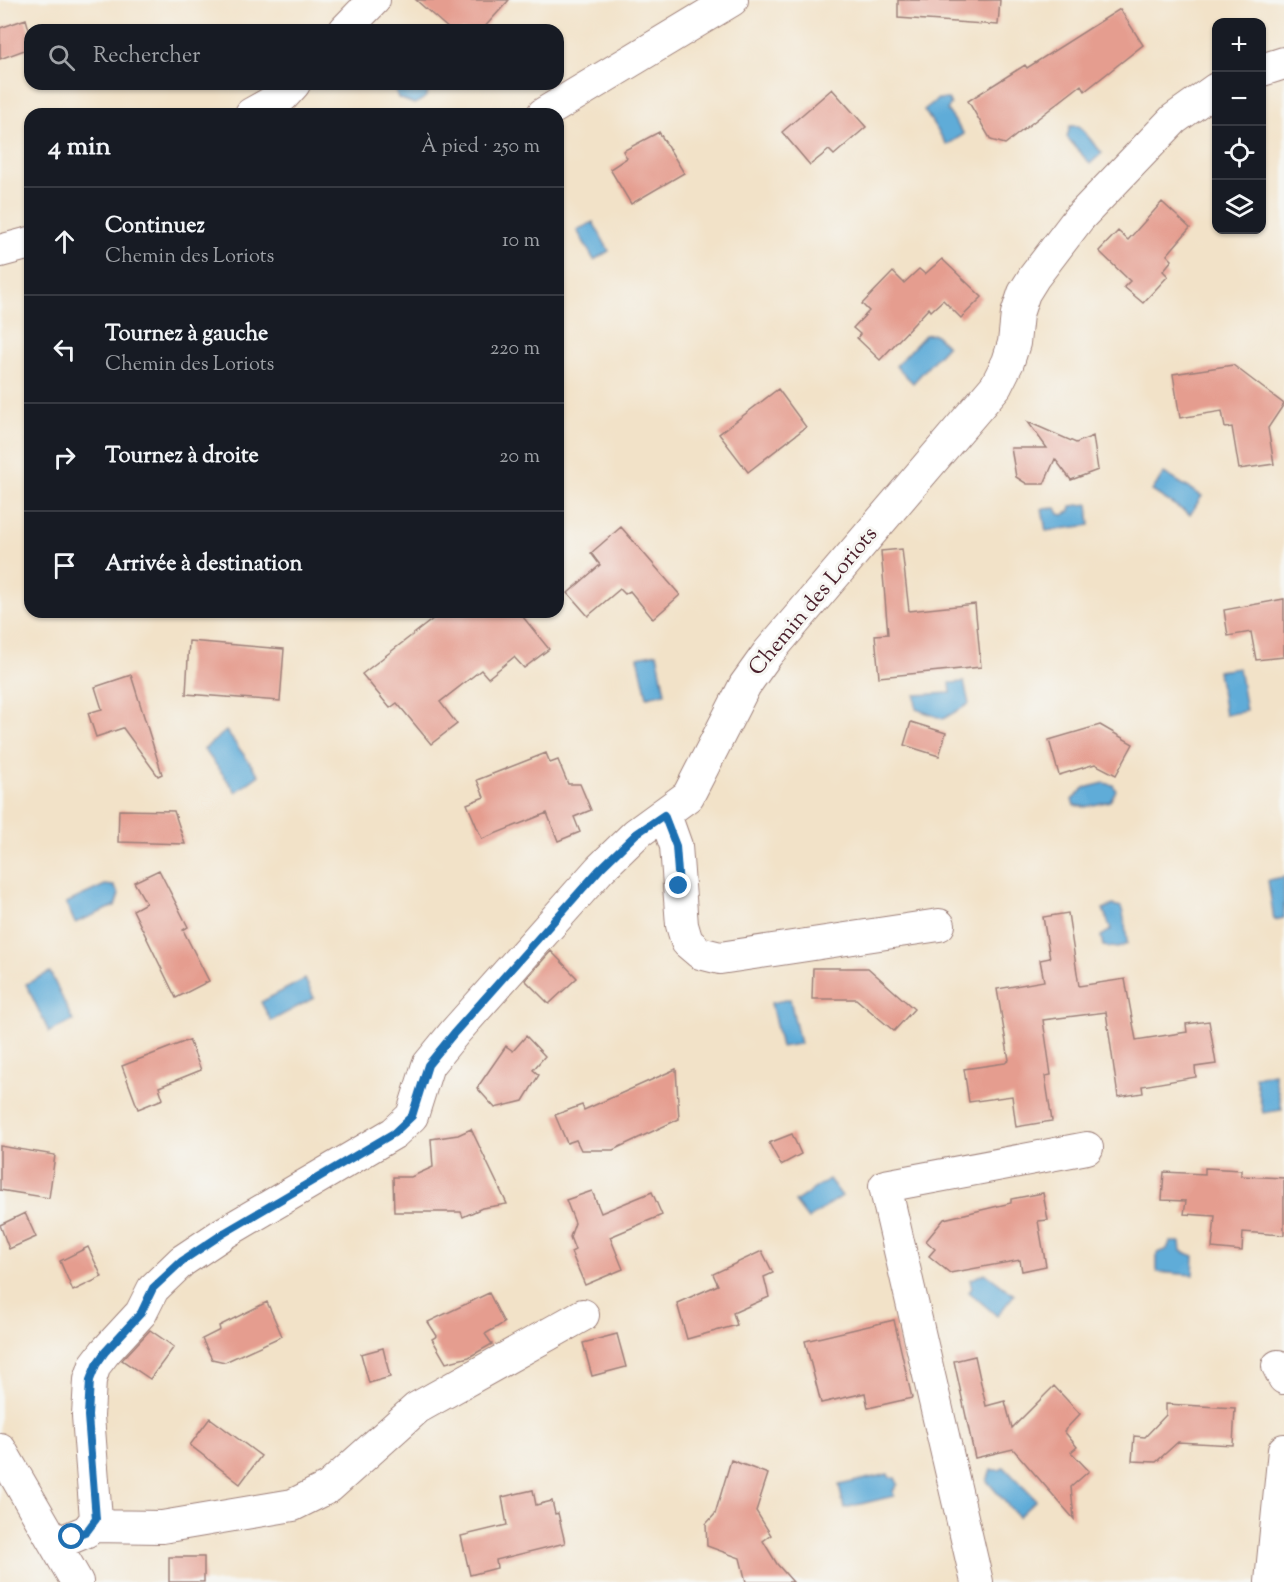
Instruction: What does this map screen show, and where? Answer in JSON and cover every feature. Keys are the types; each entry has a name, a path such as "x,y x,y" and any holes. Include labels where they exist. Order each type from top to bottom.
{"street":[{"path":"351,24 374,0"},
{"path":"553,108 732,0"},
{"path":"1266,69 1284,63"},
{"path":"262,108 283,96 288,90"},
{"name":"Chemin des Loriots","path":"92,1526 96,1519 96,1507 88,1416 90,1380 105,1352 141,1313 153,1288 182,1261 224,1233 394,1133 412,1116 428,1065 600,869 636,834 688,796 745,685 768,652 996,386 1008,362 1014,343 1017,314 1024,292 1079,218 1174,119 1212,92"},
{"path":"0,251 24,245"},
{"path":"664,815 676,846 682,925 687,942 700,953 720,958 939,925"},
{"path":"977,1582 885,1186 1087,1148"},
{"path":"56,1544 87,1531 92,1526 162,1527 293,1505 329,1487 417,1408 583,1315"},
{"path":"0,1449 77,1582"},
{"path":"1271,1582 1284,1450"}],"water":[{"path":"395,90 429,90 426,97 414,104 398,98"},
{"path":"938,99 948,99 951,104 947,110 964,134 947,145 924,110"},
{"path":"1070,126 1079,126 1102,153 1090,164 1067,137"},
{"path":"593,222 609,251 594,260 577,230"},
{"path":"935,334 947,346 913,383 896,366 925,335"},
{"path":"1164,473 1202,496 1190,515 1152,491"},
{"path":"1088,504 1090,525 1046,531 1042,509 1056,508 1059,514 1063,515 1070,511 1071,506"},
{"path":"657,653 665,693 647,697 638,657"},
{"path":"1239,668 1246,711 1225,715 1218,671"},
{"path":"964,682 969,704 943,719 916,709 915,695 951,693 950,683"},
{"path":"226,731 259,775 236,792 204,749"},
{"path":"1104,783 1113,785 1116,790 1110,801 1085,807 1074,805 1072,800 1084,788"},
{"path":"1284,877 1284,918 1274,920 1268,880"},
{"path":"105,885 114,886 119,894 115,906 75,923 66,903"},
{"path":"1113,905 1121,907 1126,931 1127,944 1118,948 1103,946 1101,936 1111,930 1103,909"},
{"path":"50,972 73,1021 49,1032 26,984"},
{"path":"305,979 314,998 271,1021 261,1002"},
{"path":"790,999 800,1044 781,1047 771,1003"},
{"path":"1274,1073 1282,1110 1263,1113 1255,1077"},
{"path":"829,1179 842,1196 808,1219 795,1202"},
{"path":"1170,1242 1180,1242 1181,1251 1194,1256 1193,1275 1157,1272 1157,1253 1167,1249"},
{"path":"985,1273 1014,1295 997,1316 969,1292 972,1288 970,1280"},
{"path":"1004,1467 1036,1500 1018,1517 987,1481 991,1470 1000,1470"},
{"path":"888,1474 889,1477 895,1478 898,1484 893,1491 894,1496 844,1508 839,1485"}],"building":[{"path":"416,0 509,0 487,24 443,24"},
{"path":"898,0 1000,0 998,25 898,18"},
{"path":"1120,9 1143,45 1085,91 1081,85 1005,144 991,140 968,101 1025,65 1027,68"},
{"path":"26,19 24,50 0,59 0,28"},
{"path":"832,89 866,127 834,155 829,150 810,165 782,132"},
{"path":"659,132 684,173 631,204 610,169 627,158 623,151"},
{"path":"1162,202 1190,228 1167,255 1172,260 1163,271 1168,276 1143,303 1124,287 1130,281 1099,251 1118,231 1128,240"},
{"path":"942,259 982,297 961,318 943,300 931,311 929,308 880,360 857,338 860,334 853,328 869,311 862,304 893,272 904,283 919,269 925,274"},
{"path":"1233,365 1284,404 1268,428 1274,464 1239,469 1232,427 1225,428 1222,411 1180,418 1173,374"},
{"path":"778,389 806,427 748,472 719,434"},
{"path":"1028,422 1076,443 1093,436 1098,470 1071,480 1055,459 1044,484 1027,484 1016,477 1011,448 1047,448"},
{"path":"621,527 680,595 653,619 630,591 625,594 620,589 588,616 568,593 600,565 591,553"},
{"path":"902,549 909,611 975,604 981,667 879,677 875,635 888,634 881,551"},
{"path":"1284,599 1284,657 1256,660 1251,632 1228,636 1224,610"},
{"path":"434,618 524,618 549,649 524,668 514,657 488,678 481,670 440,702 457,724 431,744 397,703 390,708 362,674"},
{"path":"189,641 284,649 280,701 186,694"},
{"path":"131,675 162,774 158,776 123,728 96,737 88,713 102,709 95,687"},
{"path":"911,722 946,733 939,756 904,745"},
{"path":"1100,725 1133,744 1116,775 1095,764 1059,775 1049,740"},
{"path":"546,753 550,763 558,760 568,784 580,784 591,810 574,817 580,832 558,841 547,813 482,839 467,804 484,797 477,780"},
{"path":"119,810 174,811 185,844 118,842"},
{"path":"159,870 188,927 183,930 209,981 176,998 133,910 146,903 134,882"},
{"path":"1068,913 1079,986 1125,979 1136,1040 1187,1032 1186,1024 1209,1021 1216,1064 1195,1067 1196,1077 1142,1086 1143,1093 1118,1097 1106,1012 1043,1020 1051,1075 1045,1076 1052,1121 1016,1127 1012,1096 969,1102 964,1069 1005,1063 1009,1060 997,989 1044,981 1040,960 1050,958 1043,917"},
{"path":"551,951 577,978 549,1004 525,980"},
{"path":"813,968 868,968 914,1009 894,1031 856,999 812,999"},
{"path":"526,1036 545,1056 533,1070 539,1075 523,1101 495,1108 477,1088 506,1046 513,1051"},
{"path":"189,1040 201,1070 159,1087 163,1099 138,1109 122,1066"},
{"path":"676,1069 679,1119 613,1150 581,1150 576,1140 567,1143 555,1115 582,1105 584,1110"},
{"path":"471,1129 507,1204 482,1208 463,1217 461,1212 394,1212 393,1177 411,1177 433,1167 431,1139 458,1135"},
{"path":"792,1134 801,1154 781,1165 769,1143"},
{"path":"0,1146 55,1155 49,1198 0,1190"},
{"path":"1205,1168 1241,1170 1241,1176 1284,1178 1284,1235 1243,1232 1242,1251 1212,1248 1215,1216 1184,1214 1186,1201 1162,1200 1164,1172 1205,1174"},
{"path":"592,1191 601,1213 652,1192 662,1215 610,1237 623,1269 585,1285 571,1252 575,1250 570,1237 575,1223 566,1200"},
{"path":"1043,1193 1048,1220 1038,1221 1046,1266 1022,1271 1020,1260 950,1273 929,1256 935,1249 926,1241 944,1219 1011,1203 1011,1199"},
{"path":"25,1213 36,1237 9,1249 0,1225"},
{"path":"88,1247 102,1277 73,1291 60,1261"},
{"path":"762,1251 773,1273 764,1277 769,1297 733,1313 737,1325 687,1339 677,1303 718,1285 713,1274"},
{"path":"489,1293 504,1323 485,1334 492,1344 469,1357 446,1363 432,1339 437,1336 428,1322"},
{"path":"267,1302 282,1336 225,1362 212,1359 202,1339 220,1330 219,1326"},
{"path":"894,1320 912,1398 868,1408 865,1393 821,1403 805,1341"},
{"path":"150,1330 174,1347 150,1379 122,1360"},
{"path":"617,1334 626,1367 592,1376 583,1343"},
{"path":"383,1348 390,1377 369,1383 361,1354"},
{"path":"975,1356 986,1406 1005,1401 1012,1428 1054,1386 1080,1414 1064,1431 1077,1447 1071,1452 1089,1471 1071,1487 1074,1519 1013,1449 975,1458 954,1361"},
{"path":"1166,1404 1235,1408 1233,1445 1178,1442 1156,1462 1132,1461 1134,1436 1145,1437 1166,1415"},
{"path":"210,1418 261,1456 240,1484 190,1445"},
{"path":"731,1460 768,1474 756,1511 771,1535 763,1541 777,1564 793,1582 746,1582 740,1558 707,1546 706,1524 715,1514"},
{"path":"533,1490 536,1505 552,1501 555,1514 558,1513 565,1543 496,1560 497,1568 470,1575 461,1536 507,1525 502,1497"},
{"path":"169,1557 204,1557 204,1582 169,1582"}],"route":[{"path":"72,1537 87,1531 96,1519 88,1416 90,1380 105,1352 129,1329 141,1313 153,1288 166,1279 182,1261 224,1233 394,1133 412,1116 428,1065 455,1032 600,869 636,834 664,815 676,846 679,886"}]}
